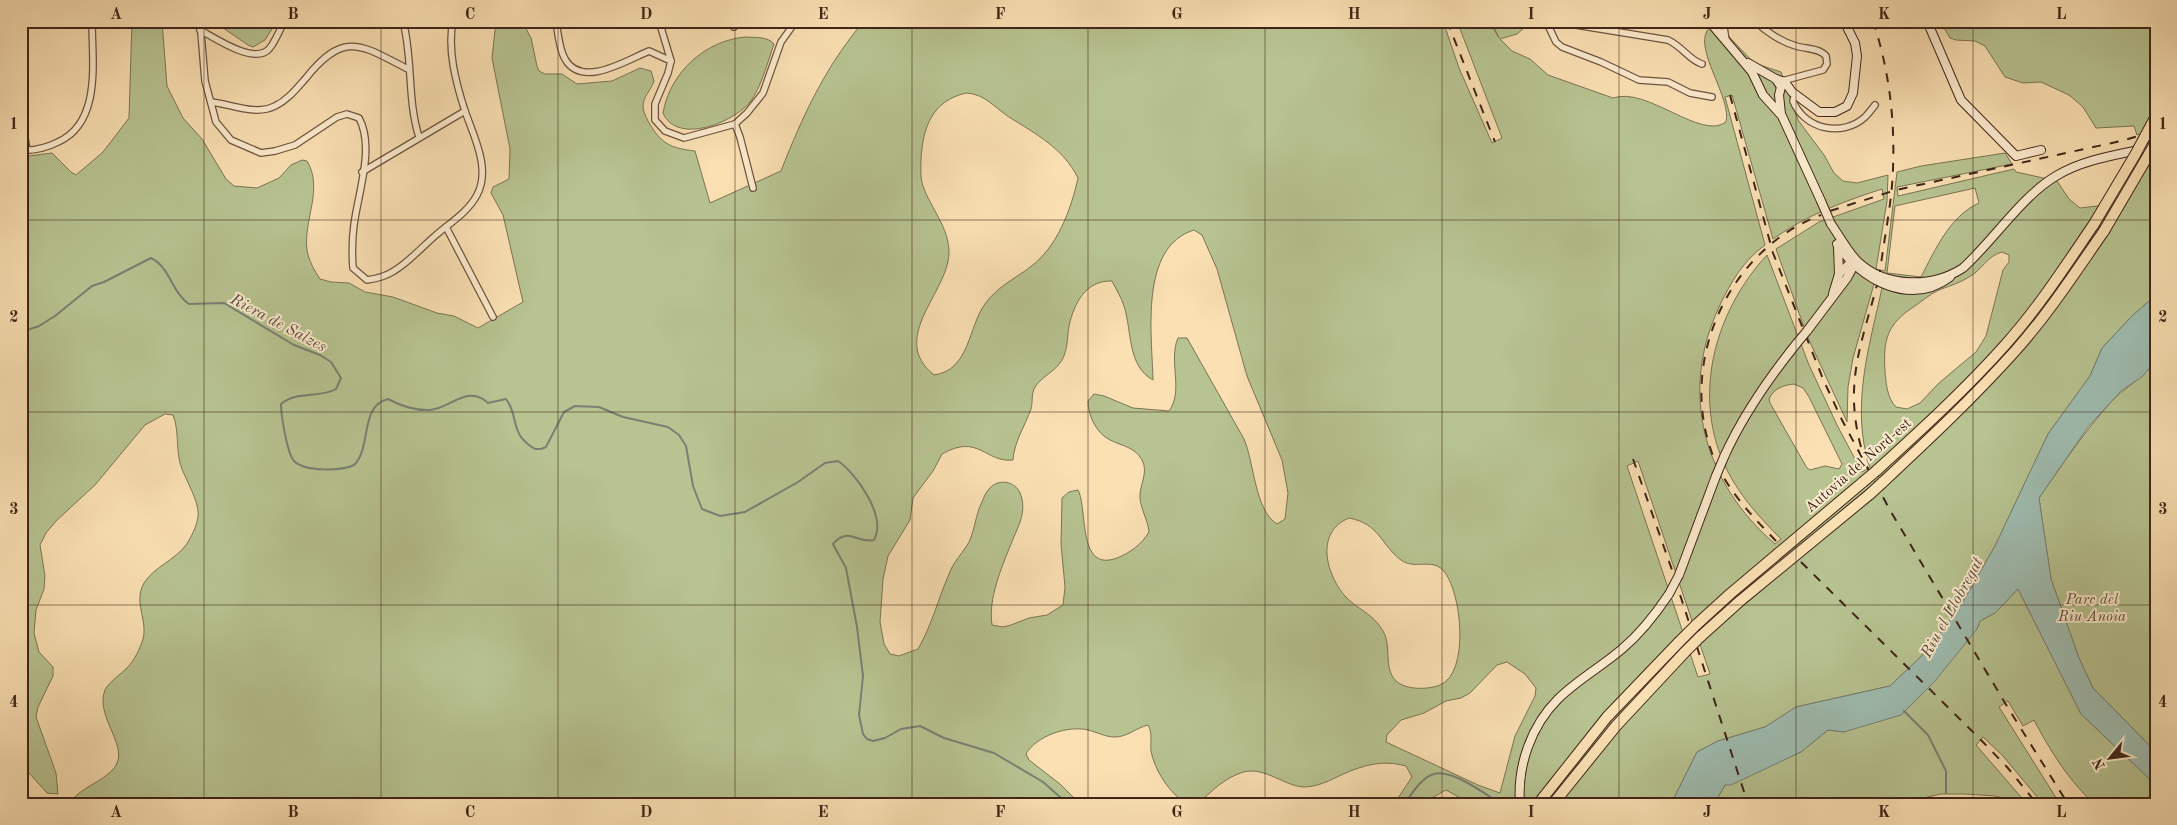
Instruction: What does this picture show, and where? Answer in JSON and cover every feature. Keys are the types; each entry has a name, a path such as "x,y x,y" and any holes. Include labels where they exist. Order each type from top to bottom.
{"highway":[{"name":"Autovia del Nord-est","path":"1538,804 1559,775 1607,718 1696,625 1876,471 1950,403 2007,343 2040,302 2094,224 2135,156 2156,116"},
{"name":"Autovia del Nord-est","path":"1553,804 1616,726 1700,637 1740,601 1882,484 1959,412 2017,349 2049,310 2104,231 2156,144"}],"main road":[{"path":"1709,21 1742,59 1767,98 1782,116 1821,201 1837,244 1840,274 1832,296"},
{"path":"1742,59 1777,79 1813,109 1823,113 1835,112 1850,102 1854,87 1857,56 1855,43 1844,21"},
{"path":"1927,21 1957,94 1964,106 2016,156 2040,150"},
{"path":"1761,88 1763,81 1777,79"},
{"path":"1777,79 1781,87 1779,94 1782,116"},
{"path":"1767,98 1772,99 1779,94 1793,93"},
{"path":"1837,244 1852,263 1864,274 1888,286 1907,289 1929,287 1943,282 1970,262 2033,195 2057,175 2084,164 2156,144"},
{"path":"1831,224 1859,262 1871,271 1897,281"},
{"path":"1520,804 1520,784 1524,760 1531,739 1542,719 1563,695 1630,642 1654,617 1669,594 1679,575 1716,476 1738,428 1758,395 1847,278 1853,267 1847,248"},
{"path":"1852,263 1881,279 1897,281 1924,282 1953,274"},
{"path":"1840,274 1852,263"},
{"path":"1847,278 1864,274"}],"street":[{"path":"21,113 24,150 45,148 70,136 86,115 91,91 92,21"},
{"path":"200,21 205,81 216,122 231,140 262,153 295,145 337,117 347,114 359,118 364,127 367,151 362,172 352,251 353,268 367,280 387,275 446,227 465,211 476,197 481,186 483,170 478,146 465,111 451,50 453,21"},
{"path":"200,30 244,53 259,55 268,50 284,21"},
{"path":"404,21 408,39 408,69 412,109 419,137"},
{"path":"556,21 565,60 578,71 592,72 612,69 649,51 671,61"},
{"path":"659,21 671,61 655,104 655,120 664,131 684,138 735,124 747,113 763,93 781,42 796,21"},
{"path":"1546,21 1556,42 1562,47 1601,62 1639,80 1668,82 1690,93 1712,97"},
{"path":"1571,21 1576,24 1668,40 1680,46 1696,62 1702,64"},
{"path":"1723,21 1726,40"},
{"path":"1755,21 1762,28 1789,43 1819,51 1826,56 1827,64 1823,70 1777,79"},
{"path":"211,102 250,110 275,106 292,94 308,74 329,55 350,45 364,47 408,69"},
{"path":"1793,93 1792,101 1795,106 1812,124 1824,128 1846,128 1864,118 1875,105"},
{"path":"362,172 465,111"},
{"path":"735,124 753,188"},
{"path":"446,227 493,317"}],"green space":[{"path":"132,21 162,21 167,86 183,118 202,139 226,179 234,186 257,188 279,178 291,165 302,160 307,161 314,182 307,250 312,265 320,279 349,283 365,292 393,297 437,313 454,316 478,328 523,302 503,215 491,193 493,187 509,179 510,149 492,58 496,21 522,21 531,38 539,71 545,74 562,74 577,84 612,81 640,68 651,71 654,81 643,103 648,121 657,135 667,144 695,151 710,203 781,171 816,92 850,38 864,21 1443,21 1459,68 1492,143 1502,138 1457,21 1489,21 1499,38 1491,21 1532,21 1517,34 1500,39 1512,51 1530,59 1548,75 1613,98 1627,96 1641,99 1688,120 1703,125 1715,126 1726,122 1724,101 1706,50 1705,40 1707,31 1716,23 1754,63 1781,72 1798,120 1824,155 1834,173 1843,181 1857,183 1888,175 1887,201 1876,269 1885,271 1897,172 1921,166 2005,153 2012,164 1897,187 1898,196 2014,169 2016,172 2057,181 2069,199 2080,208 2097,206 2129,196 2130,174 2141,142 2156,138 2156,295 2132,316 2102,348 2090,376 2048,434 1995,546 1964,600 1929,649 1890,686 1796,707 1765,727 1718,741 1697,752 1671,804 1471,804 1446,790 1421,804 1392,804 1412,777 1406,766 1388,763 1362,767 1308,787 1296,786 1264,773 1247,771 1228,779 1202,799 1192,803 1180,799 1170,790 1158,771 1151,751 1151,735 1148,725 1124,736 1115,737 1080,729 1071,729 1053,733 1037,742 1031,748 1026,754 1029,760 1060,784 1080,804 69,804 80,792 108,774 117,763 118,747 104,709 103,699 105,690 130,665 142,643 144,625 140,597 144,583 153,572 186,545 196,524 198,511 197,504 180,463 173,415 165,414 145,425 95,485 56,521 46,533 40,545 45,576 44,589 36,610 34,633 39,652 53,667 53,676 38,707 36,717 56,773 58,794 47,793 21,764 21,157 52,153 76,175 103,152 129,118","holes":["966,93 984,98 1057,150 1072,167 1078,178 1067,215 1047,250 1039,260 989,298 979,313 967,346 955,365 946,371 934,375 921,361 917,346 918,331 940,284 949,253 943,226 923,186 921,159 927,126 937,109 945,102","1732,95 1773,239 1812,216 1853,199 1882,189 1884,199 1819,222 1776,249 1808,338 1847,422 1848,387 1853,358 1874,284 1882,288 1869,346 1861,404 1864,444 1870,467 1862,472 1838,427 1809,365 1767,255 1733,303 1722,329 1714,357 1710,385 1711,414 1716,442 1727,470 1744,498 1781,539 1775,544 1751,520 1731,493 1715,465 1705,434 1700,403 1701,370 1707,338 1720,305 1738,272 1765,245 1725,97","1975,188 1979,203 1960,216 1944,235 1921,277 1887,273 1895,206","1194,230 1202,235 1217,269 1247,376 1282,460 1288,493 1285,519 1277,524 1270,518 1264,508 1244,439 1187,338 1178,338 1174,356 1175,394 1169,411 1133,408 1094,394 1088,401 1091,418 1101,433 1110,440 1136,452 1144,465 1145,470 1140,498 1149,532 1143,540 1131,551 1117,558 1104,560 1095,556 1086,537 1078,490 1069,492 1062,498 1061,544 1065,587 1063,605 1047,615 1029,618 1003,627 992,625 991,615 996,584 1021,520 1023,507 1018,489 1006,482 997,483 984,496 971,538 951,570 918,649 899,656 890,654 884,644 880,622 883,579 888,556 910,520 913,498 933,471 942,454 965,446 973,447 1003,460 1013,460 1018,440 1031,409 1035,387 1062,360 1074,309 1083,294 1095,284 1112,281 1124,306 1135,357 1145,374 1153,380 1151,340 1153,294 1157,273 1164,254 1176,239","2002,252 2009,255 2009,262 2003,270 1986,336 1976,352 1939,383 1920,403 1907,409 1896,407 1889,395 1885,371 1886,341 1893,326 1898,319 1928,296 1969,277 1978,271 1988,260","1794,384 1803,388 1809,397 1842,464 1839,469 1825,466 1810,470 1807,468 1770,403 1769,399 1773,393 1786,385","1638,461 1710,674 1698,677 1627,466","1349,518 1359,521 1374,530 1394,554 1406,563 1428,564 1443,570 1450,580 1455,595 1460,631 1456,665 1450,677 1440,685 1423,688 1411,688 1396,681 1390,670 1386,637 1383,631 1369,615 1344,595 1332,576 1327,554 1331,533 1338,524","1507,662 1525,674 1536,688 1535,696 1515,736 1500,793 1478,785 1386,742 1387,735 1401,720 1424,713 1446,701 1461,698 1470,693 1497,665"]},
{"path":"213,21 277,21 265,40 253,47"},
{"path":"1940,21 2156,21 2156,129 2137,135 2134,126 2096,128 2083,107 2069,95 2041,82 2023,83 2005,77 1985,46 1975,41 1950,38"},
{"path":"746,37 765,39 774,44 761,82 750,102 731,117 705,127 680,128 670,123 663,113 673,84 682,72 692,61 717,44 731,39"},
{"name":"Parc del Riu Anoia","path":"2156,360 2156,752 2093,688 2079,658 2051,579 2039,498 2101,413 2116,397 2146,372"},
{"path":"2018,589 2081,714 2156,785 2156,804 2094,804 2060,764 2034,720 2023,726 2008,701 1999,707 2060,804 2043,804 2003,756 1983,737 1976,745 2027,804 1995,796 1941,794 1897,804 1714,804 1725,785 1801,752 1828,730 1844,732 1977,629 1980,621 1995,613"}],"shaded area":[{"path":"2156,295 2156,360 2143,376 2121,391 2088,427 2039,498 2051,579 2079,658 2093,688 2156,752 2156,785 2081,714 2018,589 1995,613 1980,621 1977,629 1935,681 1901,715 1844,732 1828,730 1801,752 1731,785 1725,785 1714,804 1671,804 1697,752 1718,741 1765,727 1796,707 1890,686 1929,649 1964,600 1995,546 2048,434 2090,376 2102,348 2132,316"}],"waterway":[{"name":"Riera de Salzes","path":"21,332 39,326 55,316 92,286 104,282 151,258 163,267 183,299 189,304 224,303 294,345 320,355 331,362 341,378 336,389 323,394 294,397 281,404 285,434 291,457 299,465 314,469 332,469 354,465 363,448 369,418 373,410 379,403 388,399 408,408 430,410 466,396 481,398 488,403 506,399 513,412 521,437 535,449 546,447 564,412 575,406 599,407 623,417 668,427 679,435 686,446 693,486 702,509 720,516 745,512 798,482 825,463 838,461 846,467 861,486 868,497 877,520 877,531 874,540 868,541 843,536 833,544 846,568 857,627 863,676 859,715 863,734 867,739 873,741 885,738 901,729 920,726 944,738 994,753 1043,782 1068,804"},
{"path":"1904,711 1928,735 1946,771 1946,793"},
{"name":"Riera de Salzes","path":"1405,804 1423,780 1439,773 1467,782 1501,804"}],"railway":[{"path":"1447,21 1495,142"},
{"path":"1873,21 1887,76 1893,132 1890,208 1880,272"},
{"path":"1730,95 1773,253 1823,379 1842,420 1891,512 2005,703 2068,804"},
{"path":"1830,211 1896,190 2121,141 2156,131"},
{"path":"1776,541 1731,489 1717,466 1703,418 1702,382 1707,346 1719,312 1737,281 1760,254 1789,231 1821,215"},
{"path":"1861,447 1856,424 1854,384 1860,346 1877,285"},
{"path":"1633,459 1672,570 1748,804"},
{"path":"1801,562 1981,740 2007,767 2037,804"},
{"path":"1917,804 1963,798 1998,801 2009,804"}],"water label":[{"name":"Riu el Llobregat","path":"1951,607"}]}
